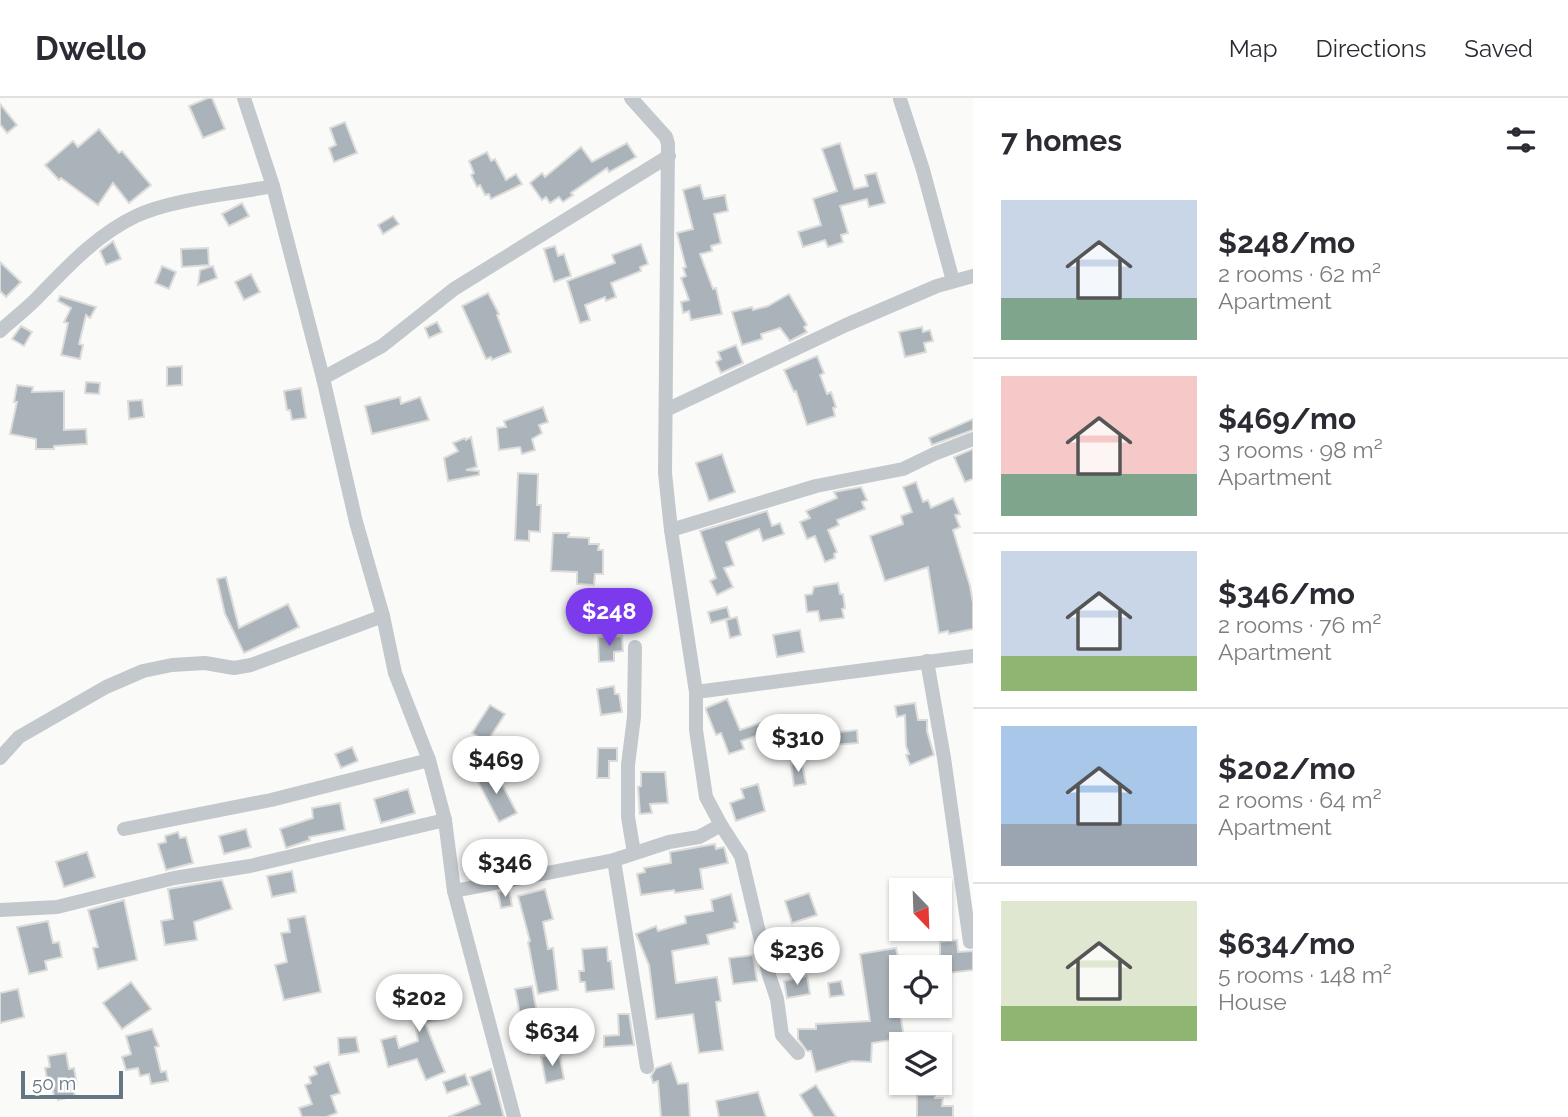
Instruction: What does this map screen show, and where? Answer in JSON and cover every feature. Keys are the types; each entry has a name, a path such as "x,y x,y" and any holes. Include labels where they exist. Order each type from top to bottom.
{"street":[{"path":"244,98 273,186 396,673 429,760 445,820 454,891 514,1117"},
{"path":"631,98 666,137 669,156 665,473 696,692 696,730 706,797 741,856 777,999 782,1035 798,1053"},
{"path":"900,99 936,213 953,281"},
{"path":"323,378 382,346 454,289 669,156"},
{"path":"0,331 39,297 66,265 113,229 138,215 167,206 273,186"},
{"path":"666,410 846,326 953,281 973,276"},
{"path":"671,530 816,486 904,469 973,439"},
{"path":"0,758 19,737 106,687 143,671 172,665 205,663 234,668 251,665 383,616"},
{"path":"634,852 628,817 628,765 634,717 635,647"},
{"path":"696,692 973,656"},
{"path":"927,662 944,758 970,942"},
{"path":"124,829 271,800 429,760"},
{"path":"0,910 57,907 174,878 250,866 445,820"},
{"path":"454,891 614,860 669,842 699,837 721,825"},
{"path":"614,860 647,1067"}],"building":[{"path":"212,98 225,129 203,138 189,106"},
{"path":"0,104 17,125 7,133 0,124"},
{"path":"345,122 357,153 334,162 329,148 336,145 330,128"},
{"path":"99,129 151,185 129,203 113,183 98,205 61,178 59,180 45,165 73,141 78,147"},
{"path":"627,143 636,157 609,172 607,168 571,193 573,195 563,202 559,197 550,203 546,197 542,200 530,183 542,173 545,177 581,147 592,162"},
{"path":"840,143 854,189 868,186 865,175 876,173 885,203 869,207 867,199 840,206 848,233 841,235 843,242 828,247 825,240 803,247 798,232 821,225 813,199 837,191 822,149"},
{"path":"487,152 491,161 495,159 506,180 516,174 522,184 491,199 489,194 485,195 471,175 474,173 469,161"},
{"path":"700,185 704,199 725,195 728,211 714,214 721,243 711,246 712,251 700,254 713,289 716,288 722,314 691,320 689,311 683,313 681,302 689,300 681,278 686,276 683,268 686,267 677,233 693,229 683,190"},
{"path":"242,203 249,216 229,226 222,214"},
{"path":"393,216 399,224 383,234 378,225"},
{"path":"113,241 121,259 106,265 100,251"},
{"path":"641,244 648,264 640,267 641,271 611,283 616,297 606,301 605,297 585,305 590,320 580,323 567,281 615,263 612,255"},
{"path":"555,246 558,256 564,254 571,276 554,282 544,249"},
{"path":"208,248 209,265 182,267 181,249"},
{"path":"0,262 21,282 6,297 0,291"},
{"path":"162,266 176,272 169,289 155,283"},
{"path":"213,266 217,278 198,285 200,270"},
{"path":"251,274 260,292 244,300 235,282"},
{"path":"488,293 499,314 497,315 511,352 492,360 491,357 486,359 462,306"},
{"path":"789,294 807,325 804,327 807,332 790,341 780,328 761,334 762,339 742,345 732,312 768,306"},
{"path":"60,296 96,307 90,318 86,315 79,344 83,345 80,359 61,355 68,323 64,322 71,308 58,301"},
{"path":"437,322 442,332 429,338 425,328"},
{"path":"21,326 32,332 24,346 12,339"},
{"path":"922,327 923,332 930,330 933,341 924,343 926,352 905,357 899,332"},
{"path":"736,345 743,363 721,373 716,362 721,359 718,352"},
{"path":"817,356 824,373 820,375 827,394 831,392 836,407 833,408 835,416 807,425 796,391 794,392 784,370"},
{"path":"182,366 182,385 167,386 167,367"},
{"path":"86,382 100,383 99,394 85,393"},
{"path":"17,385 33,387 32,392 64,391 64,430 86,429 87,444 36,449 36,439 10,434 17,402 14,402"},
{"path":"301,388 306,418 292,420 290,410 287,410 284,391"},
{"path":"400,397 401,404 420,397 429,420 372,434 365,406"},
{"path":"142,400 144,417 129,419 128,401"},
{"path":"543,407 548,422 539,425 542,433 532,439 535,450 522,454 520,447 499,450 497,428 506,427 504,421"},
{"path":"973,419 973,430 932,445 929,438"},
{"path":"471,437 477,467 466,470 479,471 479,475 448,481 444,458 458,451 453,443"},
{"path":"973,449 973,479 965,482 954,457"},
{"path":"722,454 735,492 709,501 696,463"},
{"path":"518,473 538,474 540,532 529,531 529,541 515,540"},
{"path":"916,482 923,502 928,500 931,508 953,498 960,514 955,515 960,527 953,530 970,586 973,629 949,634 948,631 939,633 928,567 885,581 870,536 903,524 901,516 912,512 903,487"},
{"path":"861,487 867,500 862,502 865,509 837,520 839,525 828,530 837,552 834,554 835,558 825,562 815,536 807,539 800,522 810,518 806,511 837,498 834,492"},
{"path":"767,511 772,526 780,523 784,534 763,541 759,529 726,542 734,565 724,568 733,587 717,595 710,581 716,578 700,531"},
{"path":"553,533 569,533 568,537 589,538 589,544 599,544 598,550 603,550 603,574 595,574 594,585 577,584 577,572 551,571"},
{"path":"226,577 239,628 288,604 299,627 244,653 225,614 217,579"},
{"path":"838,583 840,594 843,594 844,618 820,621 818,611 807,612 805,595 812,594 814,587"},
{"path":"727,607 730,618 711,623 708,612"},
{"path":"737,617 741,635 730,638 726,620"},
{"path":"800,630 804,652 777,657 773,635"},
{"path":"622,636 623,651 614,652 614,661 599,662 598,637"},
{"path":"614,686 615,694 619,694 622,712 601,715 597,689"},
{"path":"727,699 740,730 760,723 764,733 741,741 744,749 729,754 721,733 716,735 706,710"},
{"path":"915,703 918,720 927,720 927,731 934,755 910,765 906,755 909,754 906,746 905,715 897,717 895,706"},
{"path":"490,705 505,714 487,742 472,733"},
{"path":"857,730 858,743 833,745 832,733"},
{"path":"352,747 358,761 341,768 335,754"},
{"path":"598,748 617,748 617,761 609,761 609,778 597,778"},
{"path":"802,763 806,784 794,786 791,764"},
{"path":"494,769 517,813 499,822 476,778"},
{"path":"641,772 665,772 668,803 650,804 652,813 640,814 638,787 641,786"},
{"path":"758,784 765,811 736,821 730,803 744,798 741,789"},
{"path":"408,789 415,813 381,823 374,799"},
{"path":"340,803 345,830 309,837 310,840 286,848 280,829 313,818 312,808"},
{"path":"246,829 251,847 224,854 219,836"},
{"path":"178,832 180,838 186,837 193,863 166,870 158,844 166,842 165,836"},
{"path":"715,844 716,849 724,847 728,863 700,869 703,889 641,895 637,874 645,872 644,868 671,863 670,852"},
{"path":"87,852 95,877 64,887 56,862"},
{"path":"292,871 296,892 272,897 267,876"},
{"path":"222,880 232,909 194,922 197,940 165,945 161,921 173,919 168,889"},
{"path":"545,889 553,919 543,922 548,949 553,948 558,990 538,994 528,942 530,941 518,896"},
{"path":"509,890 512,906 501,908 498,892"},
{"path":"809,893 817,915 792,923 785,901"},
{"path":"731,894 738,922 734,923 735,928 707,935 709,944 672,951 676,983 717,977 721,1001 716,1002 723,1050 699,1053 693,1014 656,1019 649,965 636,934 656,926 658,931 686,923 685,916 713,911 711,900"},
{"path":"124,900 137,960 98,969 93,948 98,947 88,910"},
{"path":"305,916 321,992 284,1000 275,965 287,962 281,933 290,932 288,919"},
{"path":"48,921 53,943 59,942 62,957 45,961 47,970 29,974 17,927"},
{"path":"957,940 958,952 973,951 973,970 952,973 952,955 940,955 940,942"},
{"path":"607,947 614,989 586,992 585,982 580,982 579,971 584,971 582,949"},
{"path":"896,948 897,955 889,955 889,1018 901,1018 903,1032 889,1032 889,1040 872,1043 871,1062 852,1061 816,1072 811,1051 807,1051 798,1039 798,1029 816,1029 816,1024 870,1021 860,954"},
{"path":"753,955 757,981 733,984 729,958"},
{"path":"807,976 810,994 787,998 784,981"},
{"path":"841,981 844,995 830,997 828,983"},
{"path":"131,982 151,1009 122,1029 103,1003"},
{"path":"425,983 426,991 439,989 444,1020 425,1023 445,1072 426,1080 417,1059 388,1067 381,1040 396,1036 399,1048 418,1041 412,1006 408,1006 406,995 414,994 412,985"},
{"path":"532,986 544,1051 528,1054 515,989"},
{"path":"18,989 24,1017 0,1023 0,993"},
{"path":"618,1014 629,1014 634,1045 604,1047 604,1036 619,1035"},
{"path":"152,1029 159,1046 155,1047 161,1072 166,1071 168,1081 151,1084 149,1074 140,1076 138,1068 126,1070 122,1057 131,1054 126,1036"},
{"path":"356,1037 359,1052 339,1055 338,1038"},
{"path":"66,1053 69,1069 74,1068 77,1085 73,1086 75,1096 58,1100 57,1096 54,1096 50,1079 47,1079 45,1068 50,1067 48,1056"},
{"path":"559,1053 564,1079 546,1083 541,1057"},
{"path":"329,1062 340,1093 331,1096 337,1113 326,1117 302,1117 299,1108 312,1104 305,1085 311,1083 309,1077 317,1074 314,1067"},
{"path":"671,1063 678,1084 688,1083 690,1117 661,1117 658,1081 653,1083 651,1076 656,1068"},
{"path":"491,1069 504,1117 448,1117 480,1104 470,1077"},
{"path":"465,1074 469,1085 447,1093 443,1082"},
{"path":"816,1085 836,1117 814,1117 800,1095"},
{"path":"758,1092 766,1117 719,1117 716,1101"},
{"path":"917,1095 935,1095 935,1098 943,1098 942,1106 953,1106 953,1117 917,1117"}]}
